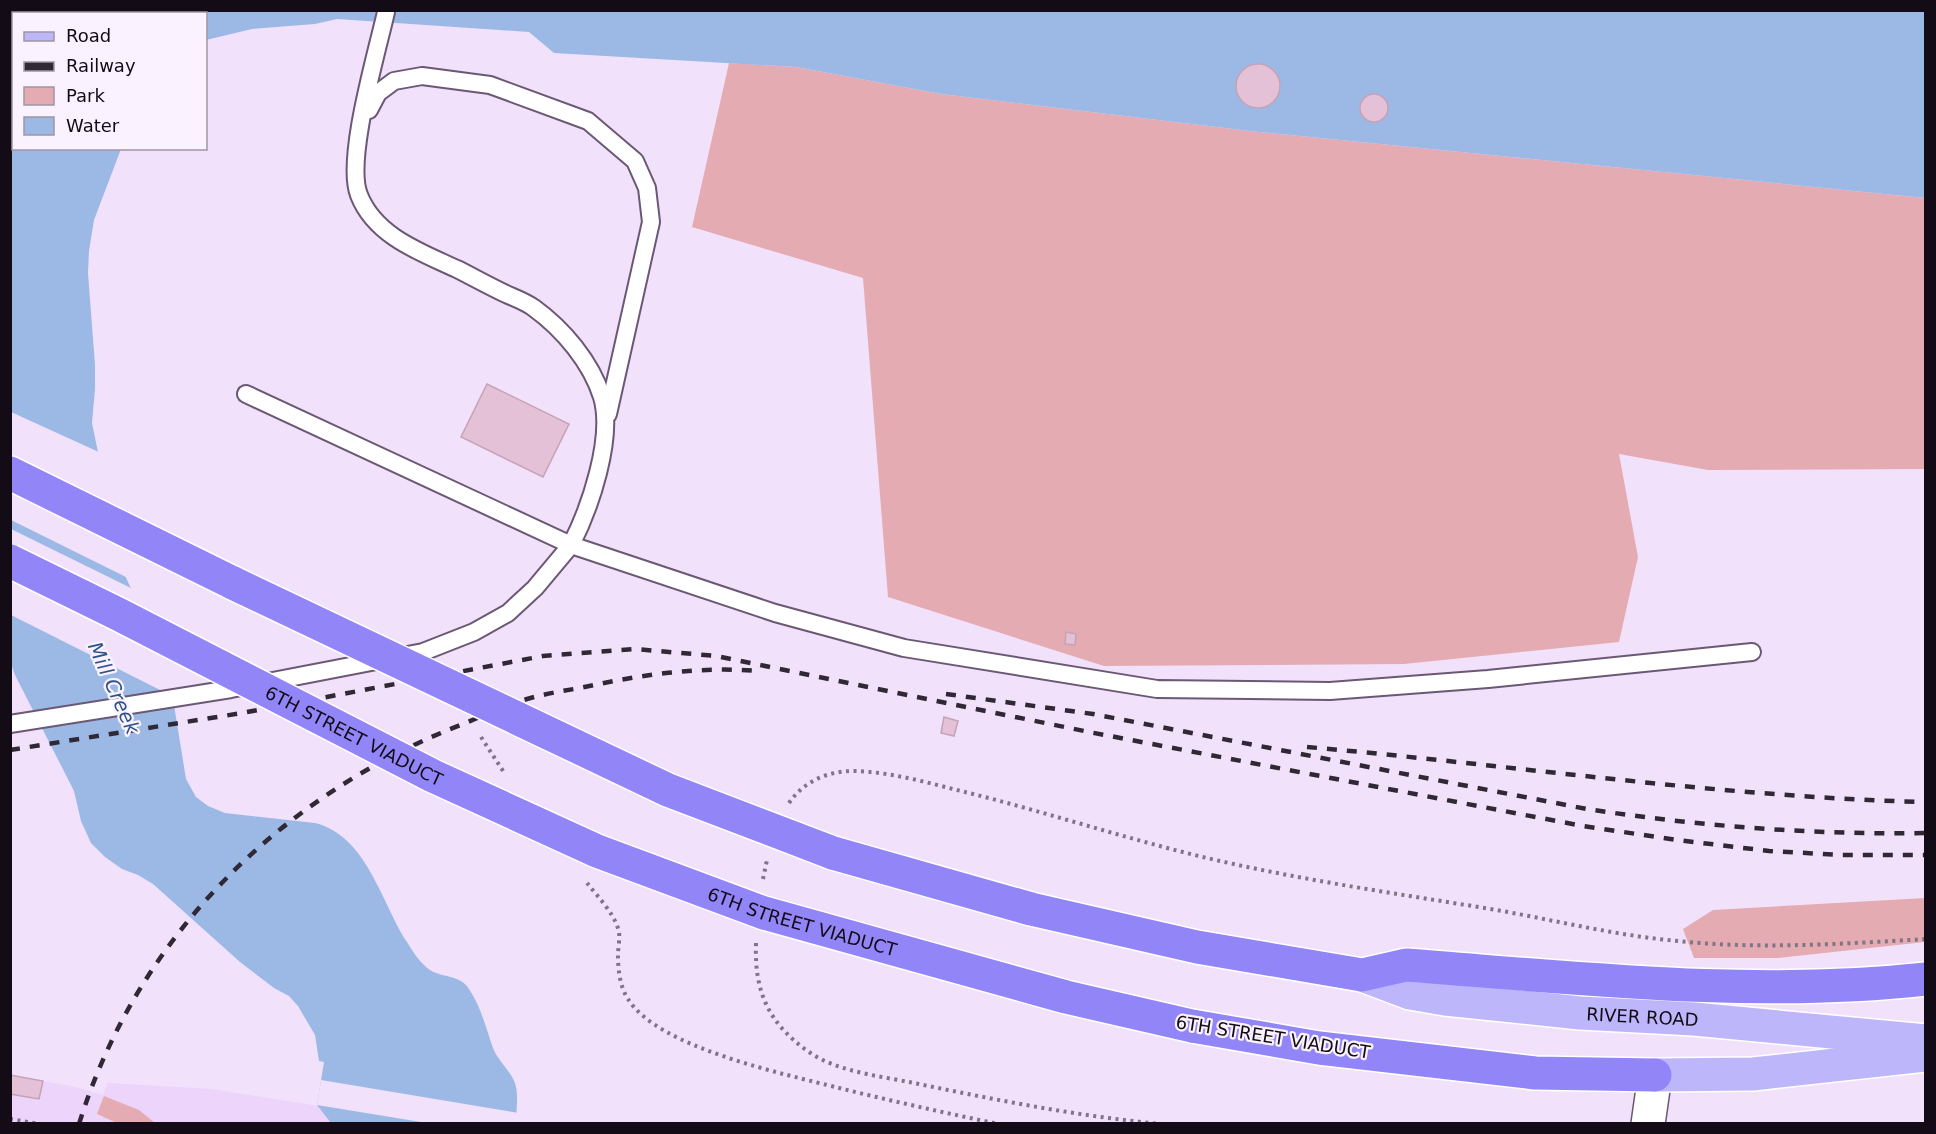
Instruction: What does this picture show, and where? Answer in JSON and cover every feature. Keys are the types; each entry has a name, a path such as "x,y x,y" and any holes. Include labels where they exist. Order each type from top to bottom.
{"highway":[{"path":"10,473 243,588 668,790 833,853 1031,909 1197,947 1362,975 1406,965 1446,983 1820,988 1926,979"},
{"name":"6TH STREET VIADUCT","path":"10,561 433,776 597,852 764,913 1066,997 1169,1021 1319,1048 1440,1060 1535,1073 1654,1075"}],"main road":[{"name":"RIVER ROAD","path":"1446,983 1580,1013 1694,1019 1926,1041"},
{"path":"1654,1075 1753,1074 1926,1055"}],"street":[{"path":"1648,1124 1654,1075"}],"lane":[{"path":"386,12 354,164 358,194 370,216 399,242 533,307 562,333 589,367 602,398 605,427"},
{"path":"17,723 231,689 423,652 474,632 508,613 535,588 571,545 591,500 651,222 647,188 635,161 588,122 544,104 490,85 422,75 394,81 378,93 361,126"},
{"path":"246,394 571,545 775,613 904,648 1157,689 1330,690 1488,679 1752,652"}],"path":[{"path":"619,933 619,972 628,999 646,1018 677,1037 735,1061 999,1124"},
{"path":"10,1119 40,1124"}],"shaded area":[{"path":"10,1075 76,1087 103,1095 108,1083 211,1089 427,1123 11,1123"}],"green space":[{"path":"729,63 796,67 941,94 1250,131 1925,198 1925,469 1708,470 1619,454 1638,557 1619,642 1404,664 1104,666 888,597 863,278 692,227"},
{"path":"1925,898 1925,942 1777,958 1694,958 1683,929 1713,910"},
{"path":"104,1096 139,1110 155,1123 117,1123 97,1114"}],"water":[{"name":"Mill Creek","path":"10,11 1925,11 1925,198 1250,131 941,94 796,67 554,53 529,32 337,19 315,24 252,29 207,40 207,12 12,12 12,150 121,150 94,220 89,251 88,273 95,365 92,423 122,569 168,668 186,779 196,797 208,806 225,813 315,823 333,830 348,841 371,872 398,926 420,961 435,973 461,981 469,989 480,1010 495,1053 515,1083 516,1123 331,1123 317,1105 324,1062 319,1061 315,1035 298,1006 289,996 274,988 240,962 153,884 122,869 91,843 81,821 74,791 10,661"}],"pier":[{"path":"11,412 101,453 124,568 130,579 11,520"},
{"path":"11,529 135,590 171,667 176,698 11,615"},
{"path":"321,1080 519,1113 519,1124 427,1123 317,1105"}],"building":[{"path":"1258,64 1274,70 1280,86 1274,102 1258,108 1242,102 1236,86 1242,70"},
{"path":"1374,94 1384,98 1388,108 1384,118 1374,122 1364,118 1360,108 1364,98"},
{"path":"487,384 569,424 543,477 461,437"},
{"path":"1066,632 1076,634 1075,645 1065,644"},
{"path":"944,717 958,721 954,736 941,733"},
{"path":"10,1075 43,1081 39,1099 10,1094"}],"railway":[{"path":"10,750 242,713 543,656 635,649 716,656 1089,732 1583,826 1769,851 1842,855 1926,855"},
{"path":"79,1124 105,1055 139,991 179,932 227,878 280,830 338,788 401,752 497,710 533,697 624,679 669,673 714,670 759,671"},
{"path":"946,694 1093,714 1587,809 1629,815 1713,825 1798,831 1926,833"},
{"path":"1307,747 1771,794 1926,802"}]}
